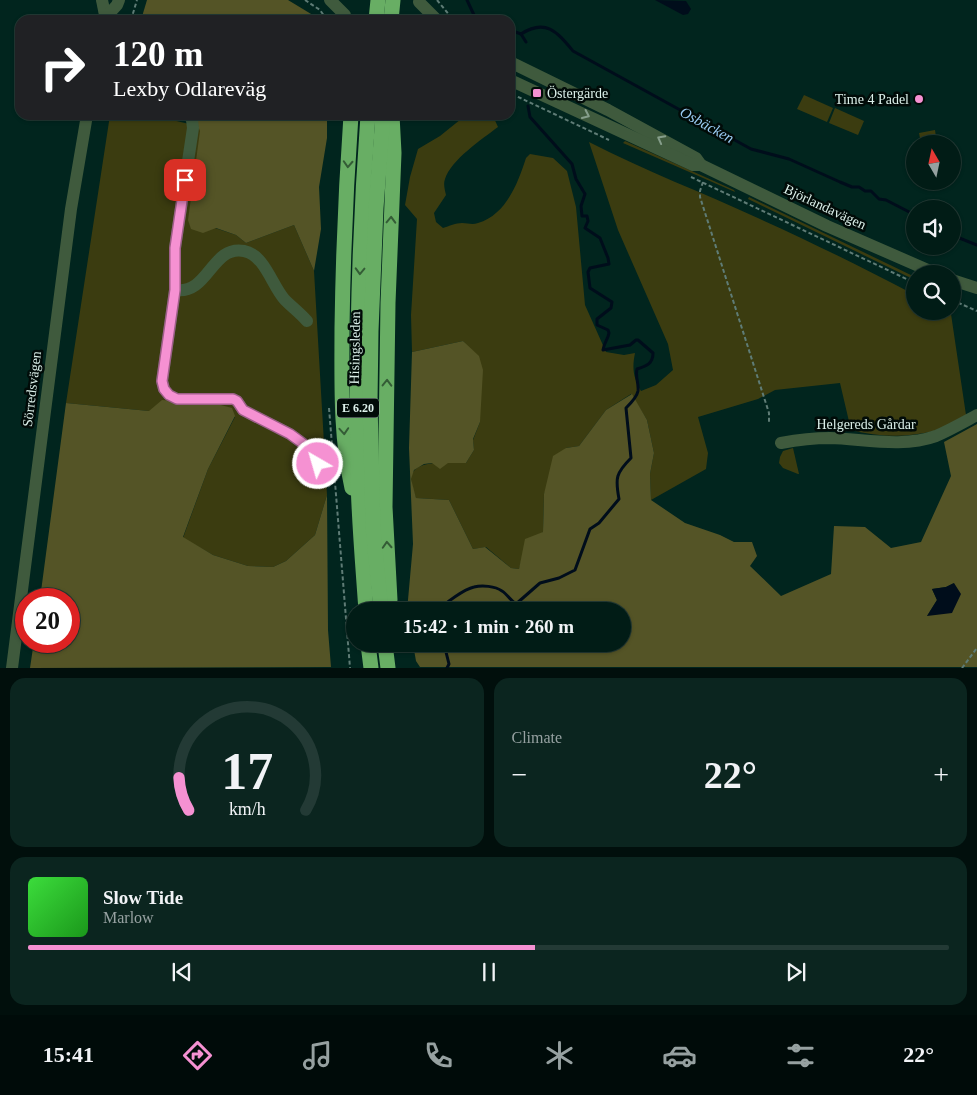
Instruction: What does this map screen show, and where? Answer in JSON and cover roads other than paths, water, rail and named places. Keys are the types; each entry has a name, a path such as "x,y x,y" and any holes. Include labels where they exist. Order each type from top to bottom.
{"highway":[{"path":"376,15 378,0"},
{"path":"392,15 393,0"},
{"path":"351,120 343,264 342,412 346,462 361,530"},
{"name":"Hisingsleden","path":"368,120 371,482 380,602"},
{"name":"Hisingsleden","path":"365,602 358,480 358,328 369,206 382,120"},
{"path":"390,602 386,498 388,312 394,131 393,120"},
{"path":"394,131 397,120"},
{"path":"369,652 371,668"},
{"path":"386,652 388,668"},
{"path":"392,652 392,668"}],"street":[{"path":"102,0 105,15"},
{"path":"109,15 119,0"},
{"path":"330,0 342,15"},
{"path":"345,15 346,0"},
{"path":"418,15 419,1"},
{"path":"419,1 432,15"},
{"name":"Björlandavägen","path":"515,64 616,114 696,158 701,165"},
{"name":"Björlandavägen","path":"515,82 693,165 701,165 827,226 916,265"},
{"name":"Sörredsvägen","path":"12,668 71,209 86,120"},
{"path":"192,120 193,128 175,248 175,290 162,372 164,389 169,395 177,399 233,399 237,401 243,410 290,434 305,445 318,464"},
{"path":"175,290 192,288 224,256 234,251 244,251 255,257 284,299 307,321"},
{"path":"961,283 977,288"},
{"name":"Helgereds Gårdar","path":"780,443 801,439 829,438 899,442 916,440 936,436 977,415"}],"water":[{"path":"655,0 686,1 691,9 688,14 683,15"},
{"path":"954,583 961,594 952,613 927,616 937,600 932,589 946,587"}],"waterway":[{"name":"Osbäcken","path":"467,0 474,15"},
{"name":"Osbäcken","path":"515,32 521,34 537,27 550,29 562,38 573,51 751,149 789,159 852,187 871,191 879,199 886,200 906,210"},
{"path":"521,34 526,42"},
{"path":"518,602 540,583 559,578 575,570 590,529 599,523 619,499 618,476 631,458 626,408 637,393 637,369 648,364 653,357 653,353 638,340 630,345 603,350 609,333 608,330 597,325 597,319 611,308 612,302 590,288 588,272 590,268 609,264 608,258 600,238 585,228 588,221 587,216 582,216 581,206 585,194 576,179 572,164 530,117 528,106"},
{"name":"Osbäcken","path":"961,239 977,245"},
{"path":"448,602 465,590 477,586 499,589 513,602"},
{"path":"446,652 449,664 447,668"}],"place":[{"name":"Östergärde","path":"537,93"},
{"name":"Time 4 Padel","path":"919,99"}]}
